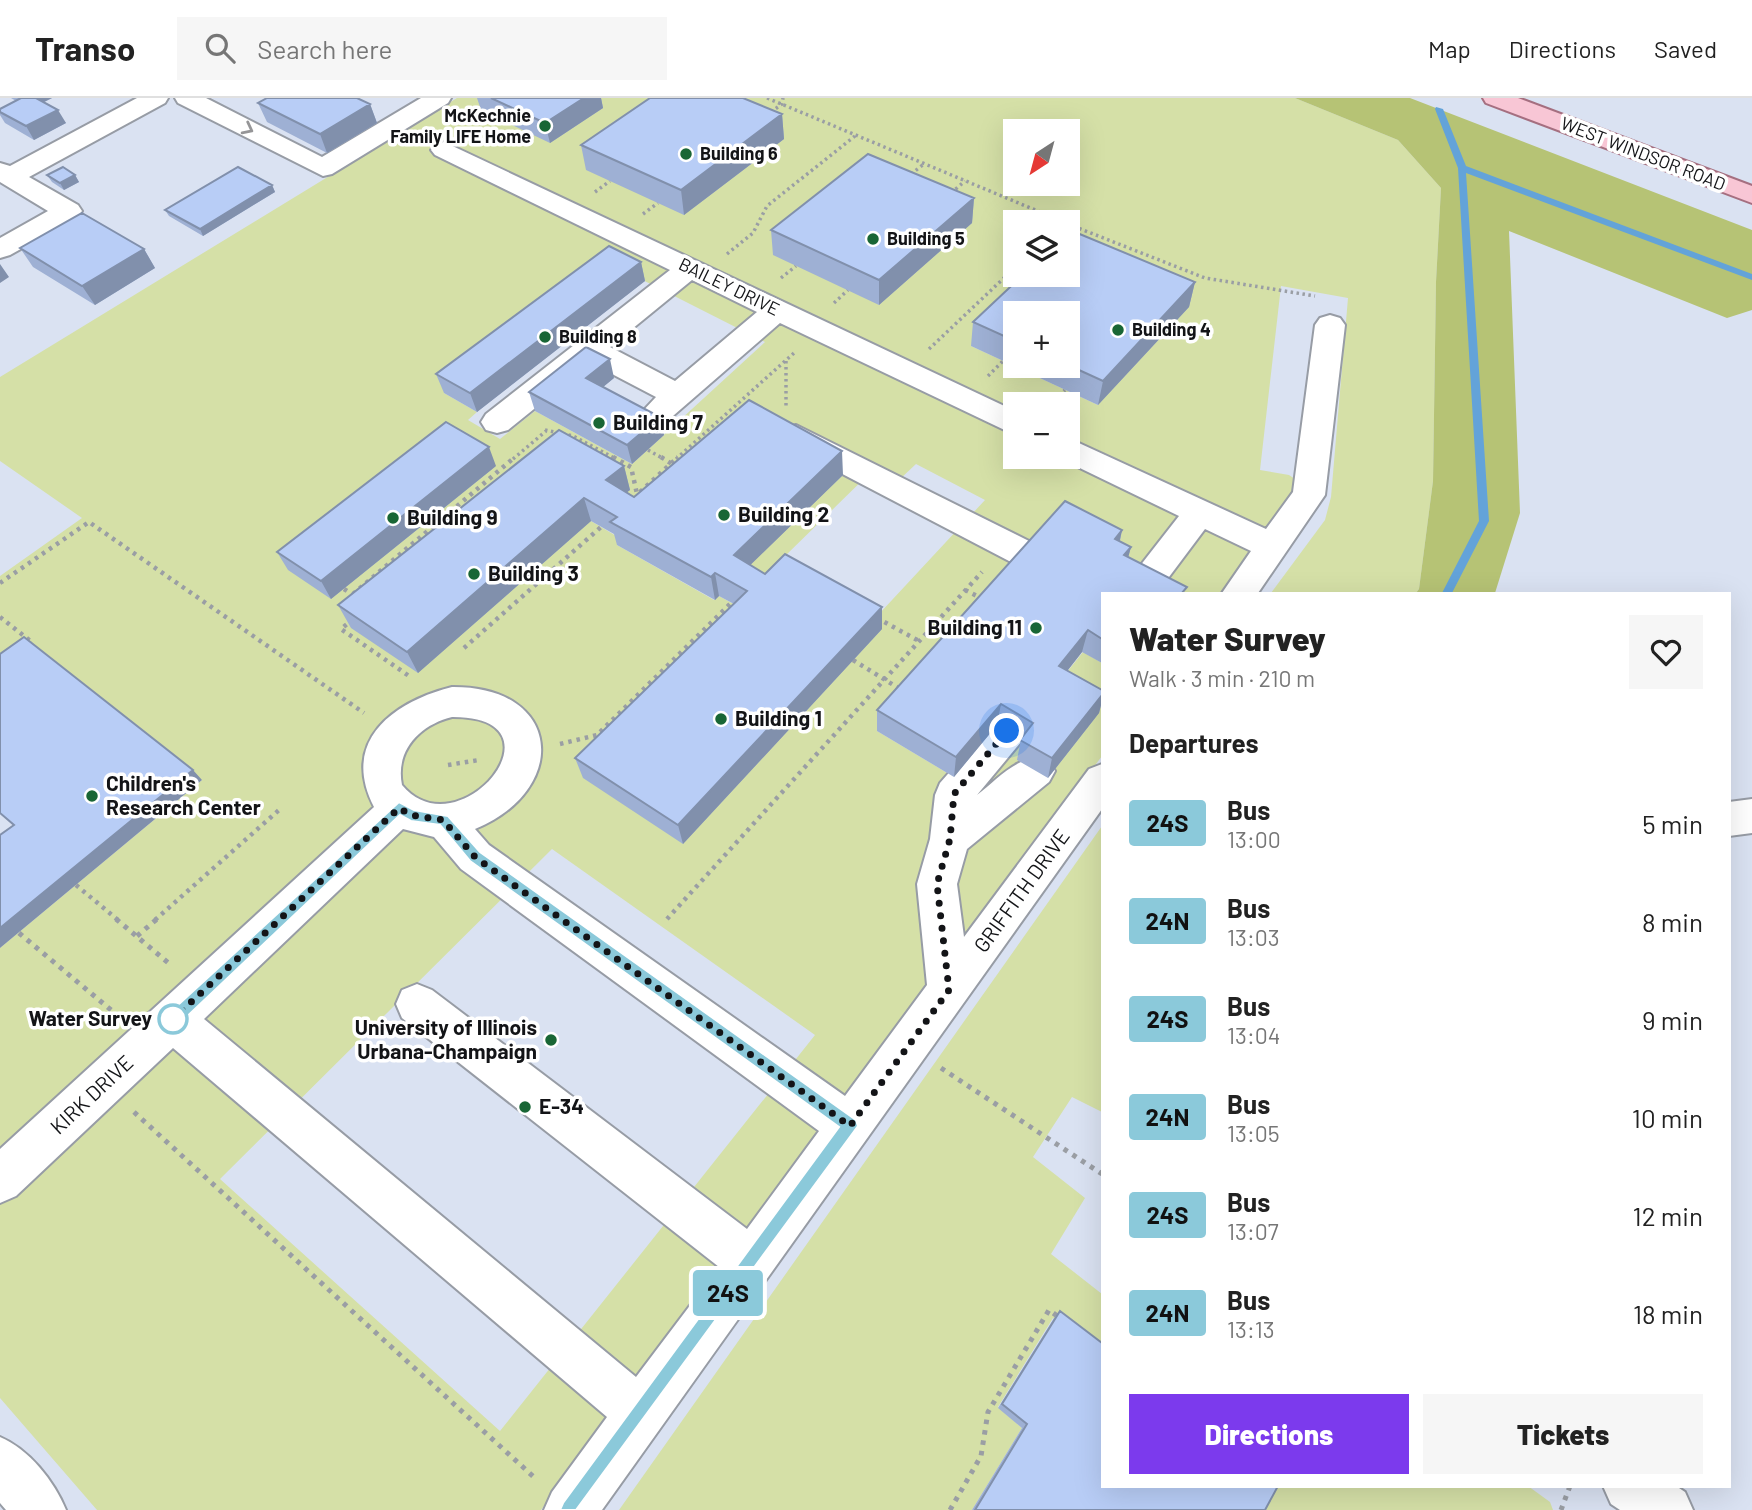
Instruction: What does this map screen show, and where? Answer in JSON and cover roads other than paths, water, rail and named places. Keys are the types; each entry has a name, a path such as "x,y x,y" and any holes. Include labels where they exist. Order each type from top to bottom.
{"main road":[{"name":"WEST WINDSOR ROAD","path":"1495,98 1752,195"}],"street":[{"path":"0,205 13,179 156,98"},
{"path":"187,98 323,168 439,98"},
{"name":"BAILEY DRIVE","path":"444,150 1003,418"},
{"path":"0,249 68,211 13,179"},
{"path":"503,417 690,268"},
{"path":"654,414 777,310"},
{"path":"1240,592 1309,495 1314,471 1325,311"},
{"path":"589,348 677,395"},
{"path":"786,431 1021,552"},
{"path":"1080,455 1273,547"},
{"path":"1141,589 1200,512"},
{"path":"452,702 474,702 495,707 511,718 521,734 524,752 520,772 508,790 490,805 467,816 443,820 411,815 399,808 386,793 380,775 382,755 392,736 408,720 429,708 452,702"},
{"path":"949,990 937,884 950,839 954,794 1007,731"},
{"path":"950,839 1036,771"},
{"name":"GRIFFITH DRIVE","path":"558,1499 640,1413 1101,781"},
{"name":"KIRK DRIVE","path":"0,1181 399,808"},
{"path":"1731,819 1752,816"},
{"path":"443,820 475,857 850,1126"},
{"path":"417,1004 751,1262"},
{"path":"173,1020 640,1413"},
{"path":"0,1463 40,1510"},
{"path":"1632,1488 1667,1510"}],"waterway":[{"path":"1439,109 1462,168"},
{"path":"1448,592 1484,521 1462,168"},
{"path":"1462,168 1752,277"}],"place":[{"name":"McKechnie Family LIFE Home","path":"545,126"},
{"name":"Building 6","path":"686,154"},
{"name":"Building 5","path":"873,239"},
{"name":"Building 4","path":"1118,330"},
{"name":"Building 8","path":"545,337"},
{"name":"Building 7","path":"599,423"},
{"name":"Building 2","path":"724,515"},
{"name":"Building 9","path":"393,518"},
{"name":"Building 3","path":"474,574"},
{"name":"Building 11","path":"1036,628"},
{"name":"Building 1","path":"721,719"},
{"name":"Children's Research Center","path":"92,796"},
{"name":"Water Survey","path":"173,1019"},
{"name":"University of Illinois Urbana-Champaign","path":"551,1040"},
{"name":"E-34","path":"525,1107"}]}
